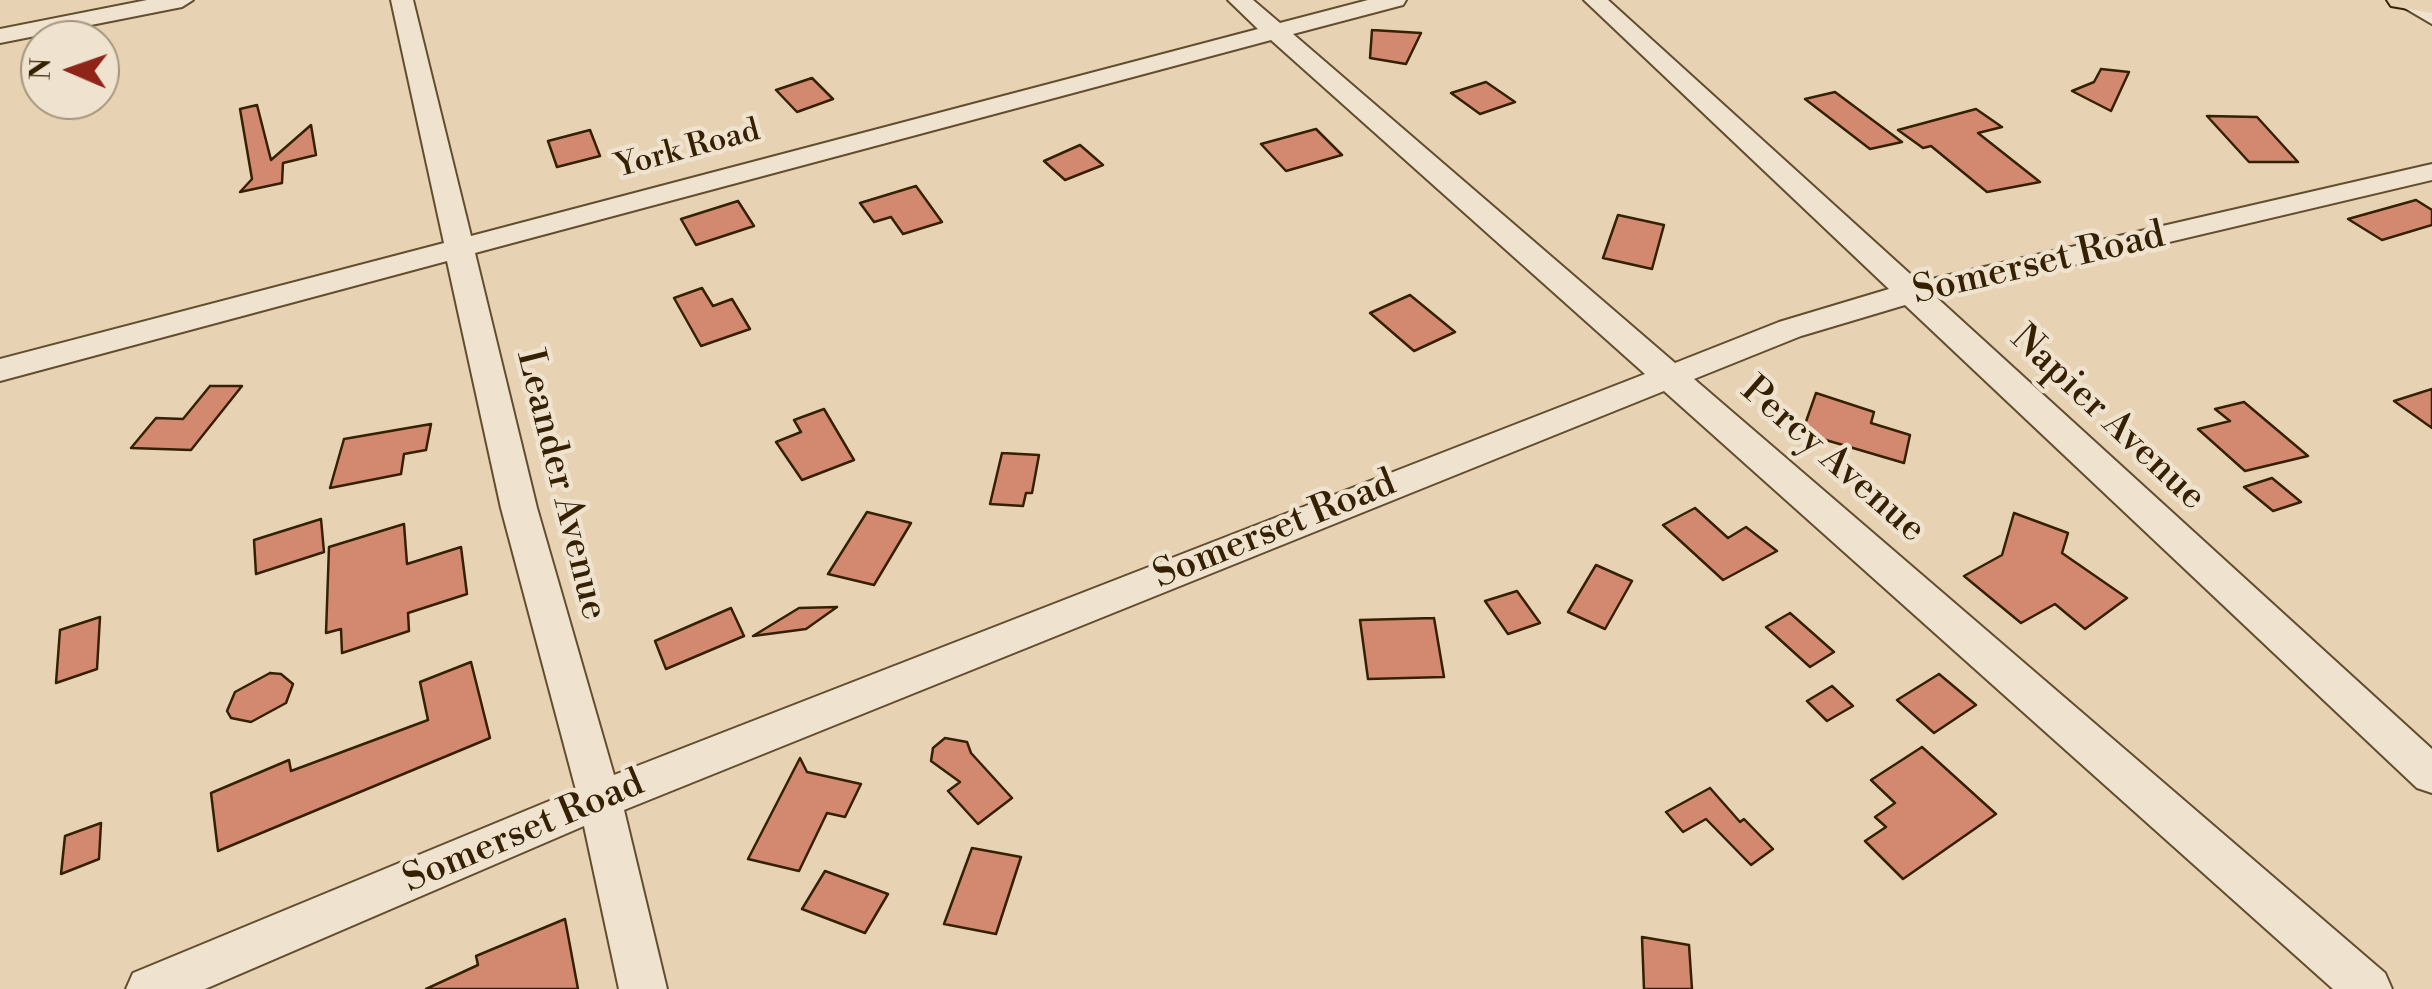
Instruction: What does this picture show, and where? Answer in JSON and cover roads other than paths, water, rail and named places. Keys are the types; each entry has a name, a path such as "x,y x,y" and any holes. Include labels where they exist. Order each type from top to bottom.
{"main road":[{"path":"2401,0 2432,5"}],"street":[{"path":"0,36 182,0"},
{"name":"Leander Avenue","path":"402,0 519,508 600,800 643,989"},
{"name":"Percy Avenue","path":"1239,0 2368,989"},
{"name":"York Road","path":"0,370 1396,0"},
{"name":"Napier Avenue","path":"1595,0 2432,775"},
{"path":"2401,0 2432,18"},
{"name":"Somerset Road","path":"150,989 600,800 1667,376 1851,308 2432,172"}]}
